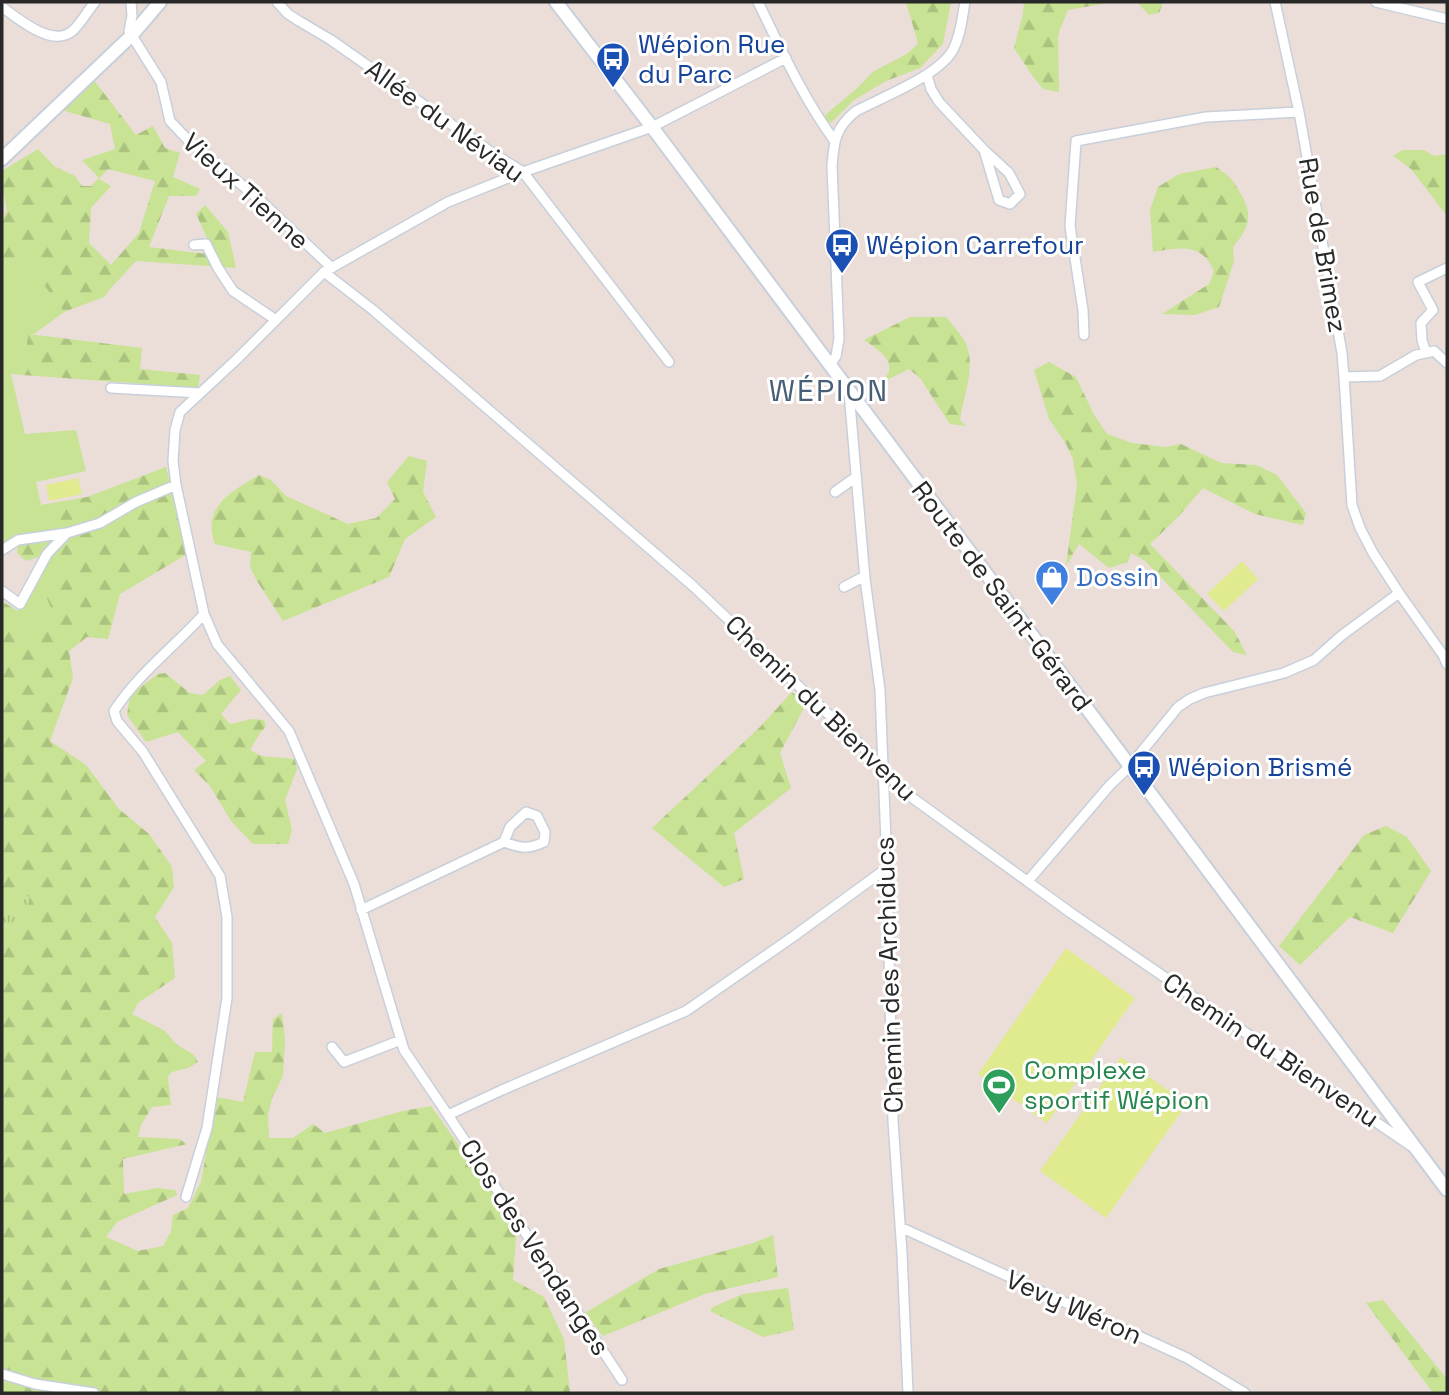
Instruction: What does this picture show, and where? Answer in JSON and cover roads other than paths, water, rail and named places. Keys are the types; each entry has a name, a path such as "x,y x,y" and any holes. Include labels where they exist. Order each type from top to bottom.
{"main road":[{"path":"2,159 131,36 160,2"},
{"name":"Route de Saint-Gérard","path":"556,2 1447,1190"}],"street":[{"path":"2,7 43,34 63,36 72,32 86,10 95,2"},
{"path":"131,2 131,36"},
{"name":"Allée du Néviau","path":"277,2 299,21 331,40 523,172 669,362"},
{"path":"758,2 822,124 834,141"},
{"path":"830,366 836,356 838,339 834,141 848,117 856,111 940,66 953,49 965,2"},
{"name":"Rue de Brimez","path":"1275,2 1299,112 1342,353 1352,505 1369,545 1447,664"},
{"path":"1376,2 1447,19"},
{"name":"Vieux Tienne","path":"131,36 161,82 170,121 188,140 261,201 328,270"},
{"name":"Clos des Vendanges","path":"622,1380 404,1050 354,884 289,731 217,644 204,614 176,485 173,461 175,430 180,412 328,270 448,202 523,172 652,127 786,58"},
{"path":"927,75 939,102 1009,173 1020,194 1010,204 999,200 984,150"},
{"path":"1084,335 1083,310 1070,226 1076,142 1206,117 1299,112"},
{"path":"194,246 206,244 233,291 276,320"},
{"path":"1426,353 1422,340 1422,323 1433,310 1418,282 1447,268"},
{"name":"Chemin du Bienvenu","path":"328,270 693,586 865,750 903,791 1072,913 1418,1151"},
{"path":"1344,377 1380,376 1416,355 1434,351 1447,363"},
{"path":"111,388 200,393"},
{"name":"Chemin des Archiducs","path":"848,390 865,576 880,690 893,1121 908,1393"},
{"path":"835,492 856,477"},
{"path":"2,550 18,540 67,533 100,523 136,502 176,485"},
{"path":"2,591 20,604 47,554 67,533"},
{"path":"844,587 865,576"},
{"path":"1028,881 1171,715 1190,699 1284,673 1314,660 1341,636 1399,593"},
{"path":"186,1197 207,1128 227,998 227,917 220,876 143,752 117,721 114,711 128,690 204,614"},
{"path":"362,910 504,842 510,827 526,812 537,816 545,832 544,842 533,847 520,848 504,842"},
{"path":"448,1115 685,1011 887,868"},
{"path":"332,1046 344,1062 401,1040"},
{"name":"Vevy Wéron","path":"900,1227 1187,1358 1245,1393"},
{"path":"2,1374 35,1384 94,1393"}],"place":[{"name":"Wépion Rue du Parc","path":"613,89"},
{"name":"Wépion Carrefour","path":"842,275"},
{"name":"Dossin","path":"1052,607"},
{"name":"Wépion Brismé","path":"1144,797"},
{"name":"Complexe sportif Wépion","path":"999,1115"}],"district":[{"name":"WÉPION","path":"829,390"}]}
